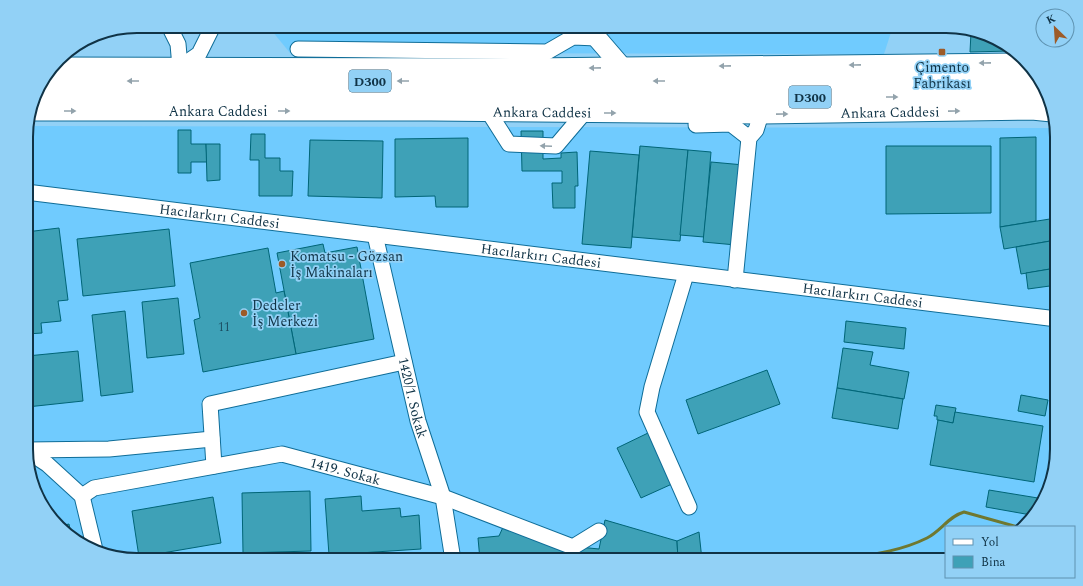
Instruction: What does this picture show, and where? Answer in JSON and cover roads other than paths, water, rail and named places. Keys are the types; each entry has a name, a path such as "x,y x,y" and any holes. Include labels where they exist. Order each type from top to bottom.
{"highway":[{"path":"154,81 318,67"},
{"name":"D300","path":"50,81 1033,80"},
{"name":"Ankara Caddesi","path":"41,98 579,105 1042,96"},
{"path":"431,111 579,105"}],"main road":[{"path":"598,33 622,67"},
{"path":"527,68 547,52"},
{"path":"60,67 527,68 1019,63"},
{"name":"Ankara Caddesi","path":"37,111 488,111 579,105 697,113 761,114 1032,110 1046,111"}],"street":[{"path":"172,33 178,44 180,67 199,54 210,33"},
{"path":"298,49 547,52 575,33"},
{"path":"488,111 509,144 556,146 579,105"},
{"path":"697,113 696,125 731,124 749,138"},
{"path":"735,280 749,138 756,130 761,114"},
{"name":"Hacılarkırı Caddesi","path":"33,193 735,280 1050,317"},
{"name":"1420/1. Sokak","path":"375,235 418,421 443,497 452,553"},
{"path":"686,274 652,388 647,412 688,507"},
{"path":"214,466 210,404 404,362"},
{"path":"33,451 109,449 212,439"},
{"name":"1419. Sokak","path":"82,496 94,488 282,454 443,497 573,547 599,531"},
{"path":"33,455 47,464 82,496 93,543"}],"waterway":[{"path":"877,553 905,547 927,538 954,517 964,512 1014,526"}],"place":[{"name":"Çimento Fabrikası","path":"942,52"},
{"name":"Komatsu - Gözsan İş Makinaları","path":"282,264"},
{"name":"Dedeler İş Merkezi","path":"244,313"}]}
